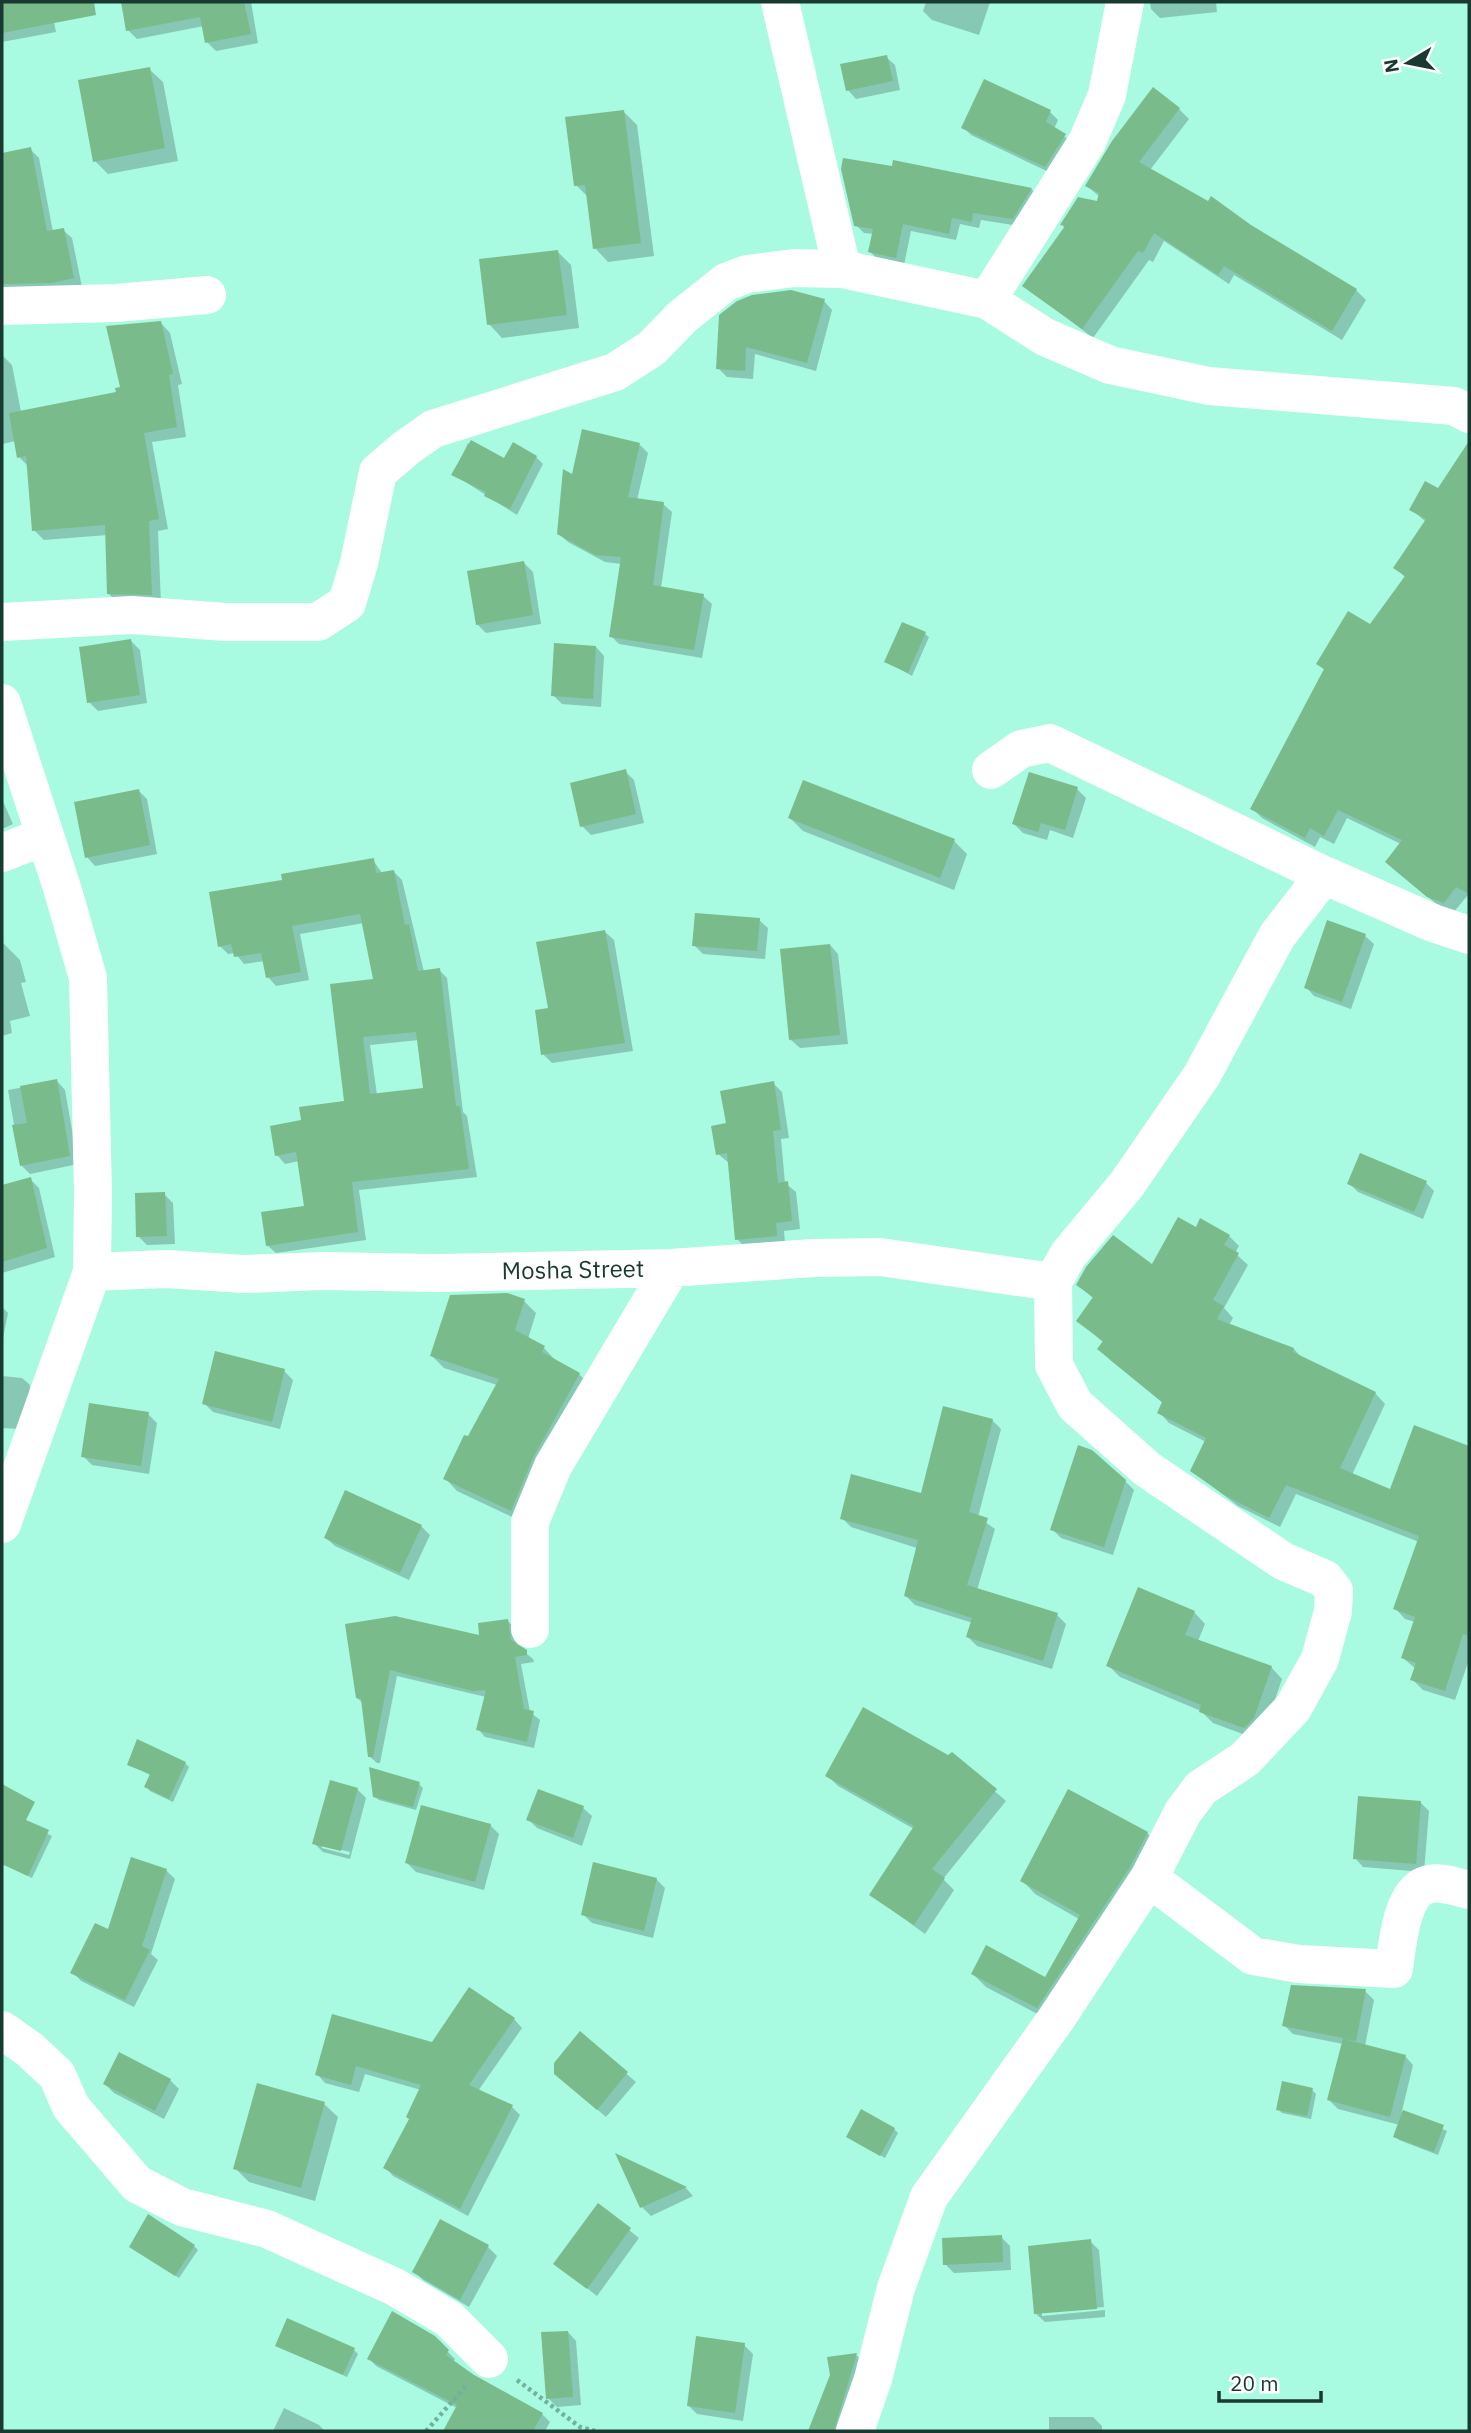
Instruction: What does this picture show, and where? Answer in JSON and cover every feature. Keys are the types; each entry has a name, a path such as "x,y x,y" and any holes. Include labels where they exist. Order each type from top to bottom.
{"street":[{"path":"780,2 842,269"},
{"path":"987,300 1087,142 1107,95 1125,2"},
{"path":"2,622 132,615 226,622 318,622 347,603 359,563 378,472 433,429 615,372 652,348 681,317 726,282 747,274 794,268 842,269 987,300 1045,337 1110,365 1209,386 1454,406 1469,414"},
{"path":"2,306 116,303 206,295"},
{"path":"2,703 88,978 93,1101 92,1272 2,1524"},
{"path":"991,770 1021,749 1051,743 1324,875 1433,923 1469,935"},
{"path":"2,853 45,836"},
{"path":"855,2431 873,2379 896,2288 929,2197 1056,2019 1149,1878 1183,1812 1200,1788 1245,1759 1293,1708 1320,1659 1333,1611 1334,1591 1325,1579 1283,1561 1146,1469 1075,1405 1054,1365 1053,1282 1068,1255 1127,1184 1202,1075 1277,936 1324,875"},
{"name":"Mosha Street","path":"92,1272 166,1269 244,1275 322,1272 437,1273 671,1268 813,1258 880,1257 1053,1282"},
{"path":"530,1629 530,1522 553,1466 671,1268"},
{"path":"1149,1878 1253,1956 1299,1964 1394,1969 1400,1924 1414,1894 1426,1885 1442,1884 1469,1890"},
{"path":"2,2030 29,2049 57,2075 71,2107 137,2184 182,2207 267,2229 395,2287 449,2319 489,2359"}],"path":[{"path":"426,2431 489,2359 580,2427 595,2431"}],"building":[{"path":"2,2 94,2 96,15 2,33"},
{"path":"121,2 244,2 251,34 205,43 200,17 126,31"},
{"path":"887,55 893,81 846,91 840,64"},
{"path":"150,67 165,148 93,162 78,80"},
{"path":"984,79 1051,110 1046,122 1066,134 1045,167 961,128"},
{"path":"1153,87 1180,108 1139,162 1208,201 1211,196 1251,225 1357,289 1332,331 1224,266 1218,275 1154,233 1143,253 1138,251 1082,329 1022,286 1065,226 1060,225 1078,197 1097,201 1099,193 1085,186 1112,141"},
{"path":"624,110 641,243 593,249 585,185 574,186 565,117"},
{"path":"31,147 47,231 64,228 74,278 52,283 2,284 2,153"},
{"path":"843,158 892,166 893,160 1032,188 1013,219 973,213 972,222 952,218 949,234 903,224 896,258 868,252 873,229 854,226 841,169"},
{"path":"558,250 567,315 487,325 479,259"},
{"path":"791,290 825,299 807,363 746,347 745,371 716,369 719,315 737,301 752,295"},
{"path":"161,321 173,374 169,375 177,427 144,433 159,519 149,521 152,595 107,594 105,525 32,531 26,456 17,458 9,413 116,392 115,388 120,387 106,326"},
{"path":"582,429 640,443 628,497 664,502 653,585 704,594 694,650 609,637 621,557 595,555 557,534 563,469 572,474"},
{"path":"471,440 504,458 513,442 537,456 510,509 484,496 486,492 451,475"},
{"path":"1469,441 1469,894 1456,887 1444,903 1427,897 1385,862 1402,840 1338,810 1324,836 1310,828 1305,838 1250,809 1324,669 1316,664 1348,611 1370,624 1405,576 1393,568 1426,519 1409,510 1425,481 1438,488"},
{"path":"524,561 533,615 476,625 467,571"},
{"path":"902,622 926,632 908,673 884,662"},
{"path":"131,639 140,695 87,703 79,647"},
{"path":"554,643 596,646 593,699 551,696"},
{"path":"626,769 636,814 580,827 570,783"},
{"path":"1029,772 1078,787 1065,830 1041,823 1038,832 1012,824"},
{"path":"803,780 955,839 940,878 788,818"},
{"path":"139,789 150,845 85,858 74,802"},
{"path":"374,858 376,873 394,870 405,925 409,924 418,971 440,968 456,1106 460,1106 469,1169 352,1182 358,1232 266,1246 261,1212 304,1206 296,1152 275,1156 270,1126 301,1120 299,1107 344,1101 330,984 373,979 360,914 292,926 301,972 266,978 261,953 234,957 231,944 218,947 209,892 282,880 281,874","holes":["416,1032 423,1088 370,1094 363,1037"]},
{"path":"695,913 760,918 757,951 692,946"},
{"path":"1327,920 1366,934 1342,1002 1304,988"},
{"path":"605,930 625,1043 541,1055 535,1010 548,1008 536,942"},
{"path":"830,944 840,1035 789,1040 780,949"},
{"path":"57,1079 70,1156 20,1166 12,1125 27,1123 20,1086"},
{"path":"774,1081 781,1130 773,1131 778,1183 788,1181 792,1221 776,1223 777,1236 735,1240 727,1153 716,1155 711,1126 726,1123 720,1091"},
{"path":"1360,1153 1427,1181 1414,1212 1347,1184"},
{"path":"31,1177 47,1248 2,1262 2,1185"},
{"path":"165,1192 167,1236 136,1237 135,1193"},
{"path":"1178,1217 1196,1227 1200,1218 1230,1235 1224,1245 1239,1253 1213,1300 1224,1306 1217,1319 1294,1348 1293,1352 1376,1392 1340,1468 1390,1489 1414,1425 1469,1446 1469,1636 1463,1634 1445,1691 1410,1680 1416,1663 1401,1658 1415,1617 1393,1609 1419,1536 1286,1485 1269,1518 1226,1496 1190,1471 1206,1438 1157,1413 1162,1402 1097,1349 1103,1341 1076,1321 1093,1297 1076,1285 1086,1267 1113,1235 1152,1264"},
{"path":"507,1293 525,1299 515,1330 545,1346 542,1352 580,1373 533,1458 511,1511 443,1479 464,1435 468,1436 499,1379 430,1356 450,1295"},
{"path":"215,1351 285,1369 272,1422 202,1404"},
{"path":"89,1403 149,1412 141,1466 81,1457"},
{"path":"943,1406 993,1419 969,1512 988,1518 967,1585 1058,1613 1043,1661 966,1637 972,1618 904,1596 918,1540 840,1519 851,1474 921,1493"},
{"path":"1078,1445 1092,1450 1126,1480 1104,1547 1050,1530"},
{"path":"345,1490 422,1525 400,1573 324,1538"},
{"path":"1138,1587 1195,1611 1185,1635 1272,1666 1254,1718 1244,1728 1199,1712 1201,1705 1106,1666"},
{"path":"395,1616 479,1635 478,1623 508,1619 511,1640 527,1650 527,1655 515,1657 524,1709 534,1711 527,1742 476,1730 486,1690 473,1691 390,1670 373,1757 368,1757 361,1699 356,1698 345,1624"},
{"path":"863,1707 948,1755 952,1752 997,1789 932,1869 945,1878 914,1925 869,1895 914,1826 825,1776"},
{"path":"137,1739 186,1762 169,1799 144,1787 150,1774 127,1765"},
{"path":"369,1767 420,1782 413,1807 373,1797"},
{"path":"330,1780 358,1788 341,1851 312,1844"},
{"path":"2,1784 35,1802 26,1820 49,1830 28,1876 4,1865 2,1868"},
{"path":"538,1789 584,1806 573,1838 526,1820"},
{"path":"1068,1789 1148,1832 1130,1867 1037,2008 971,1974 986,1945 1045,1977 1080,1915 1020,1881"},
{"path":"1358,1796 1421,1801 1416,1864 1353,1859"},
{"path":"421,1805 491,1824 475,1882 405,1863"},
{"path":"131,1857 167,1869 142,1946 150,1950 125,2000 70,1973 95,1923 108,1929"},
{"path":"593,1862 657,1878 644,1931 581,1915"},
{"path":"1291,1985 1366,1989 1356,2041 1344,2039 1406,2055 1390,2117 1327,2100 1343,2038 1282,2026"},
{"path":"469,1987 515,2018 469,2085 513,2105 460,2209 383,2168 409,2119 406,2117 421,2085 356,2066 351,2085 315,2075 332,2014 432,2042"},
{"path":"580,2031 628,2072 597,2110 554,2074 554,2063"},
{"path":"119,2052 171,2079 155,2111 103,2084"},
{"path":"1282,2081 1313,2088 1307,2116 1276,2110"},
{"path":"257,2083 325,2102 301,2188 233,2169"},
{"path":"861,2109 895,2128 880,2156 846,2137"},
{"path":"1403,2110 1444,2125 1434,2152 1393,2137"},
{"path":"615,2153 687,2187 640,2208"},
{"path":"598,2203 631,2228 587,2289 553,2264"},
{"path":"148,2214 195,2245 175,2276 129,2247"},
{"path":"440,2219 489,2245 460,2300 412,2272"},
{"path":"1002,2235 1003,2262 943,2265 942,2238"},
{"path":"1091,2239 1097,2309 1034,2314 1028,2246"},
{"path":"392,2311 435,2336 449,2350 446,2355 474,2375 543,2413 533,2431 443,2431 457,2405 367,2359"},
{"path":"287,2318 355,2348 343,2375 275,2346"},
{"path":"568,2331 573,2397 546,2399 541,2332"},
{"path":"696,2336 745,2343 735,2413 687,2406"},
{"path":"857,2353 834,2431 808,2431 830,2375 827,2357"}]}
